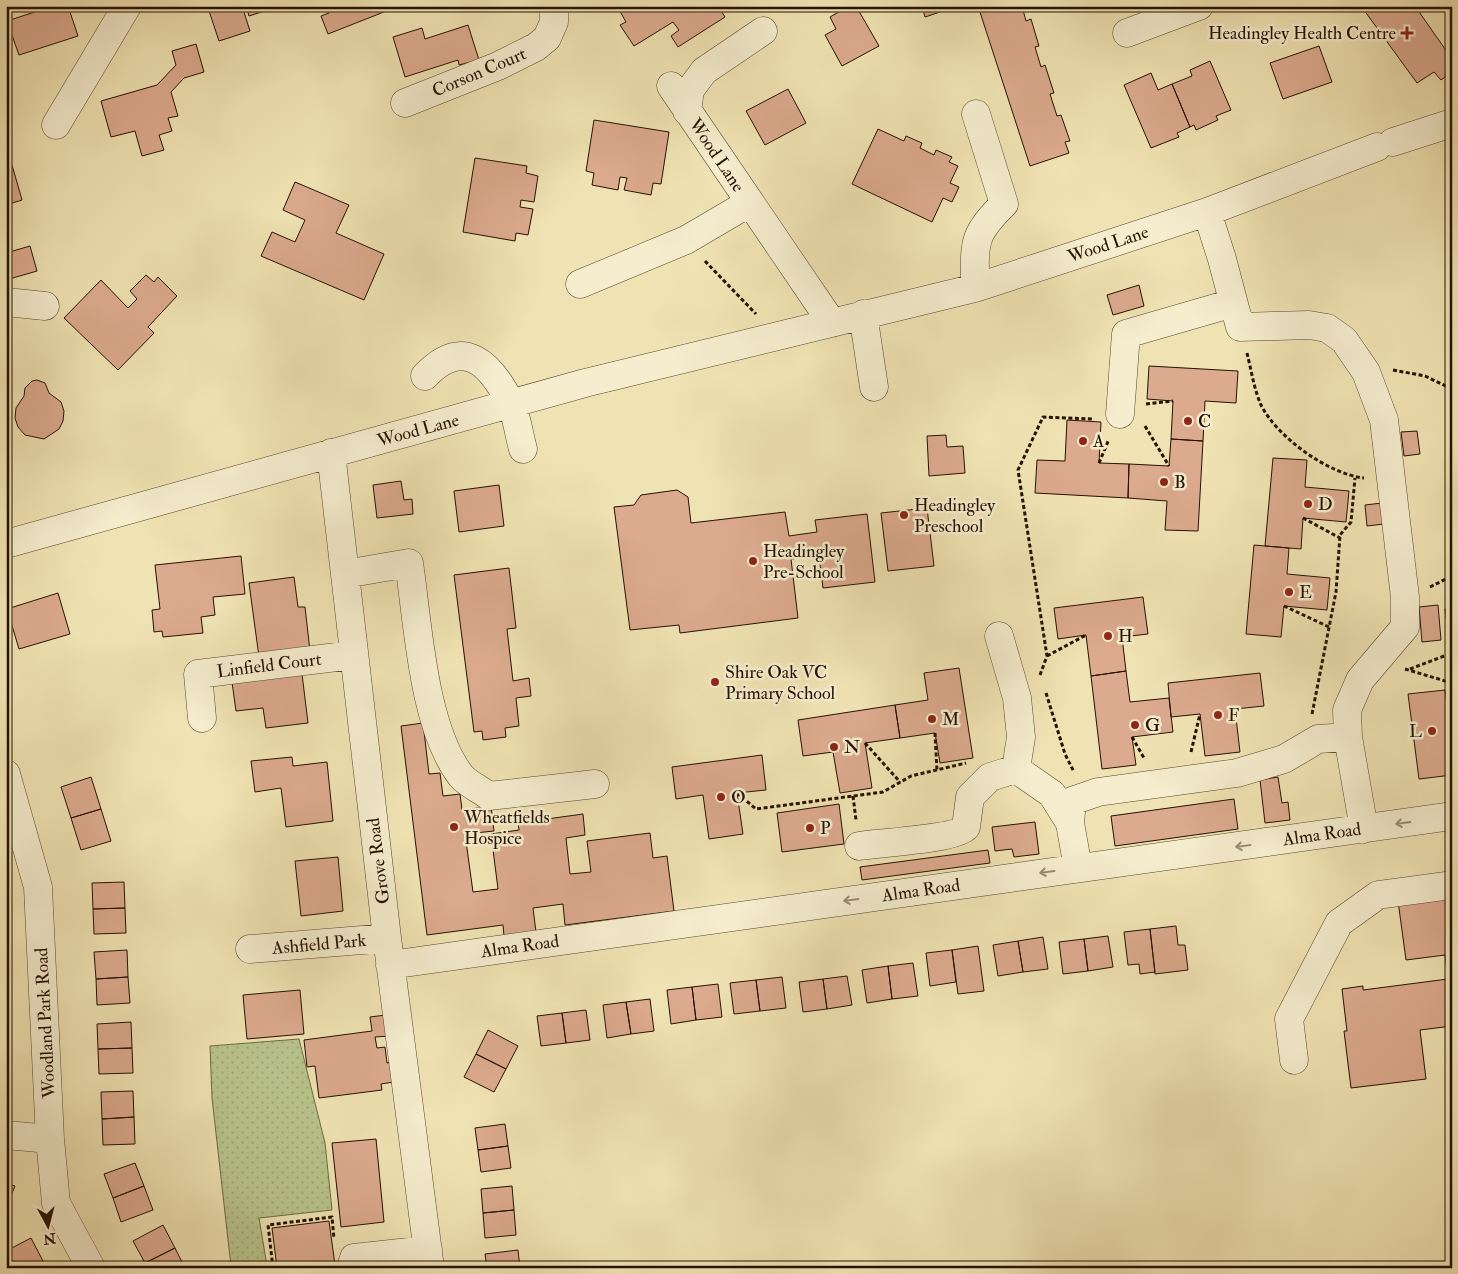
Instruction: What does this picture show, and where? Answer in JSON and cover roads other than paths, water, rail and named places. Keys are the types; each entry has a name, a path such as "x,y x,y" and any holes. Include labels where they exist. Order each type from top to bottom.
{"street":[{"path":"56,125 127,6"},
{"name":"Corson Court","path":"405,103 498,66 536,47 547,38 554,22 554,6"},
{"path":"1127,33 1199,6"},
{"path":"687,111 690,90 704,71 763,31"},
{"name":"Wood Lane","path":"671,86 832,323"},
{"path":"975,288 975,251 979,231 1004,204 976,114"},
{"name":"Wood Lane","path":"6,544 585,384 863,314 975,288 1207,212 1385,144 1452,123"},
{"path":"580,284 686,240 749,203"},
{"path":"1207,212 1237,315"},
{"path":"6,302 45,306"},
{"path":"863,314 874,386"},
{"path":"1118,423 1126,334 1237,315 1309,325 1327,328 1344,340 1366,372 1384,420 1405,597 1405,627 1360,680 1348,710 1348,737 1364,829"},
{"path":"425,376 444,360 470,356 480,360 511,405 523,449"},
{"name":"Grove Road","path":"331,453 388,951 429,1259"},
{"path":"345,574 409,563 429,697 438,733 462,777 489,796 595,784"},
{"path":"999,636 1017,698 1021,737 1016,769"},
{"name":"Linfield Court","path":"202,718 198,674 353,655"},
{"path":"1078,868 1070,822 1072,801 1098,792 1237,773 1284,759 1318,739 1348,737"},
{"path":"859,846 946,835 964,830 970,797 990,777 1016,769"},
{"path":"1016,769 1052,794 1070,822"},
{"name":"Woodland Park Road","path":"6,774 38,887 50,1139 56,1203 91,1268"},
{"name":"Alma Road","path":"388,951 1078,868 1452,816"},
{"path":"1294,1060 1289,1019 1340,923 1378,896 1452,885"},
{"name":"Ashfield Park","path":"250,949 388,951"},
{"path":"6,1135 50,1139"},
{"path":"351,1268 354,1258 429,1259"}],"place":[{"name":"Headingley Health Centre","path":"1407,33"},
{"name":"C","path":"1188,421"},
{"name":"A","path":"1083,441"},
{"name":"B","path":"1164,482"},
{"name":"D","path":"1308,504"},
{"name":"Headingley Preschool","path":"904,515"},
{"name":"Headingley Pre-School","path":"753,561"},
{"name":"E","path":"1289,592"},
{"name":"H","path":"1108,636"},
{"name":"Shire Oak VC Primary School","path":"715,682"},
{"name":"F","path":"1218,715"},
{"name":"M","path":"932,719"},
{"name":"G","path":"1135,725"},
{"name":"L","path":"1432,731"},
{"name":"N","path":"834,747"},
{"name":"O","path":"721,797"},
{"name":"Wheatfields Hospice","path":"454,827"},
{"name":"P","path":"810,828"}]}
